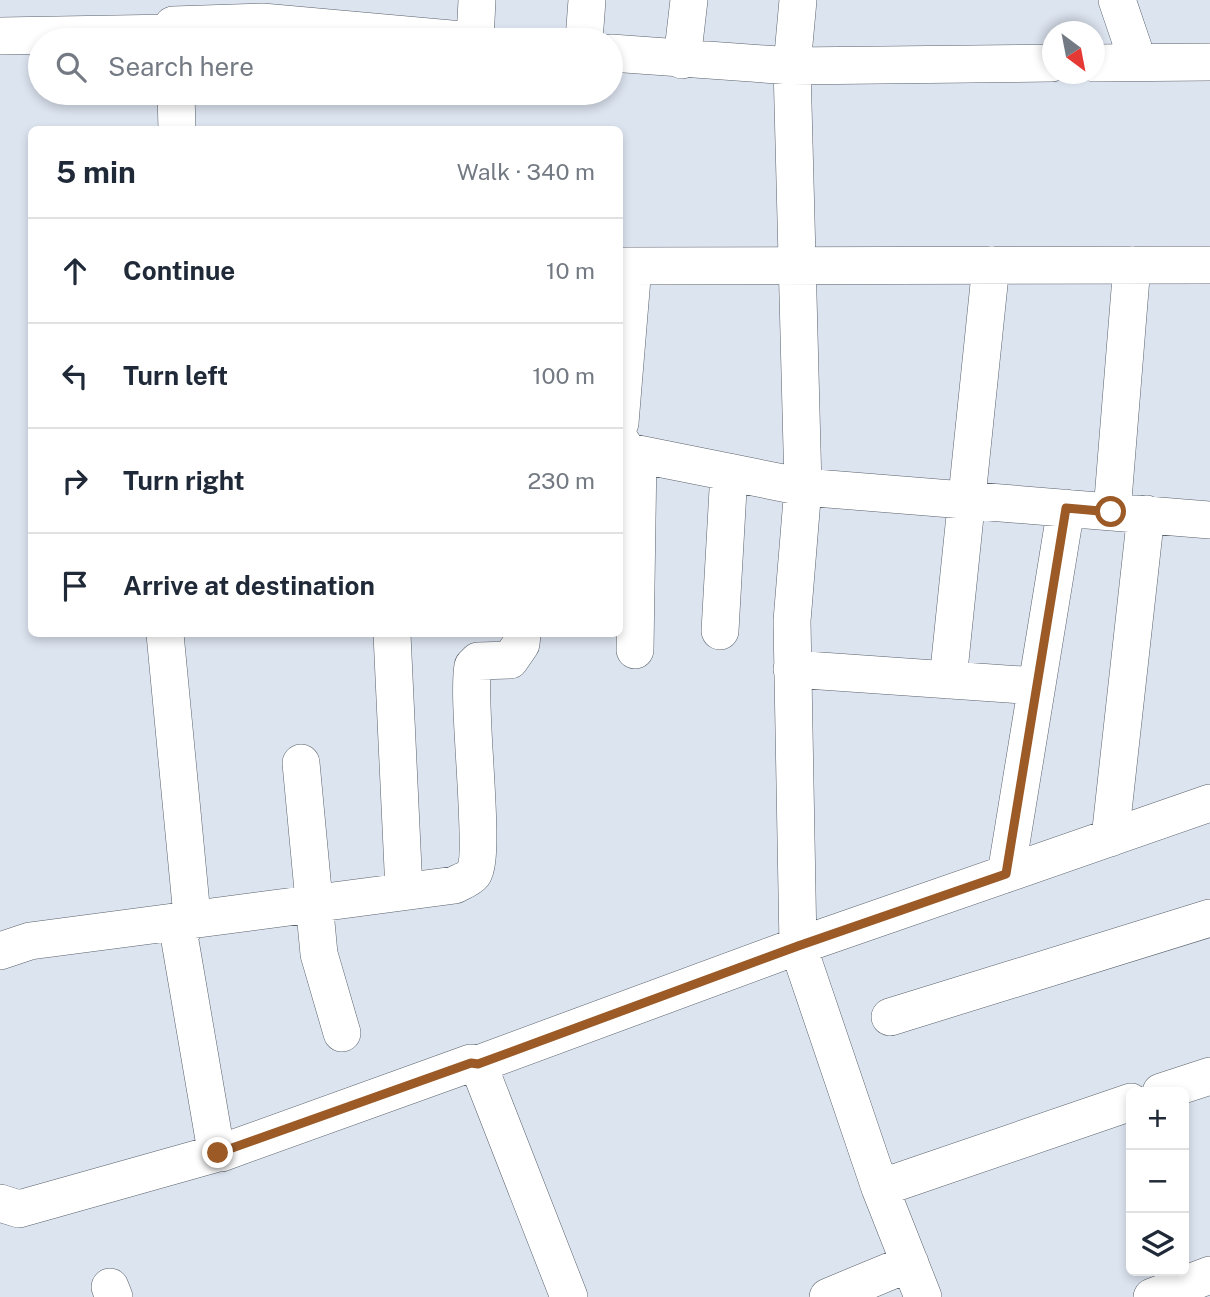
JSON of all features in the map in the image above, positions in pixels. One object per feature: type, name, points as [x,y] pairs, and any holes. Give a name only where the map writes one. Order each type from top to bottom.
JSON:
[{"type":"street","points":[[476,28],[477,0]]},
{"type":"street","points":[[585,28],[587,0]]},
{"type":"street","points":[[682,60],[689,0]]},
{"type":"street","points":[[798,0],[792,66],[795,266],[803,487],[792,621],[798,946],[880,1188],[923,1297]]},
{"type":"street","points":[[1117,0],[1138,62]]},
{"type":"street","points":[[126,28],[173,25],[263,11],[342,15],[404,28]]},
{"type":"street","points":[[0,36],[28,34]]},
{"type":"street","points":[[623,55],[792,66],[1042,63]]},
{"type":"street","points":[[1105,63],[1210,62]]},
{"type":"street","points":[[176,105],[177,126]]},
{"type":"street","points":[[948,680],[991,265]]},
{"type":"street","points":[[1110,838],[1129,513],[1132,265]]},
{"type":"street","points":[[623,344],[626,266],[1210,265]]},
{"type":"street","points":[[635,650],[629,447],[803,487],[1210,520]]},
{"type":"street","points":[[720,631],[729,472]]},
{"type":"street","points":[[1006,874],[1066,508]]},
{"type":"street","points":[[165,637],[191,920],[178,935],[213,1142],[218,1153]]},
{"type":"street","points":[[392,637],[404,891]]},
{"type":"street","points":[[0,951],[30,941],[455,885],[472,876],[476,869],[472,666],[478,661],[510,660],[521,644],[522,637]]},
{"type":"street","points":[[792,669],[1037,686]]},
{"type":"street","points":[[302,763],[319,954],[342,1033]]},
{"type":"street","points":[[0,1203],[19,1209],[218,1153],[471,1063],[478,1064],[798,946],[1210,803]]},
{"type":"street","points":[[890,1017],[1210,918]]},
{"type":"street","points":[[478,1064],[569,1297]]},
{"type":"street","points":[[1176,1087],[1210,1076]]},
{"type":"street","points":[[880,1188],[1126,1104]]},
{"type":"street","points":[[828,1297],[910,1263]]},
{"type":"route","points":[[218,1153],[471,1063],[478,1064],[798,946],[1006,874],[1066,508],[1111,512]]}]
